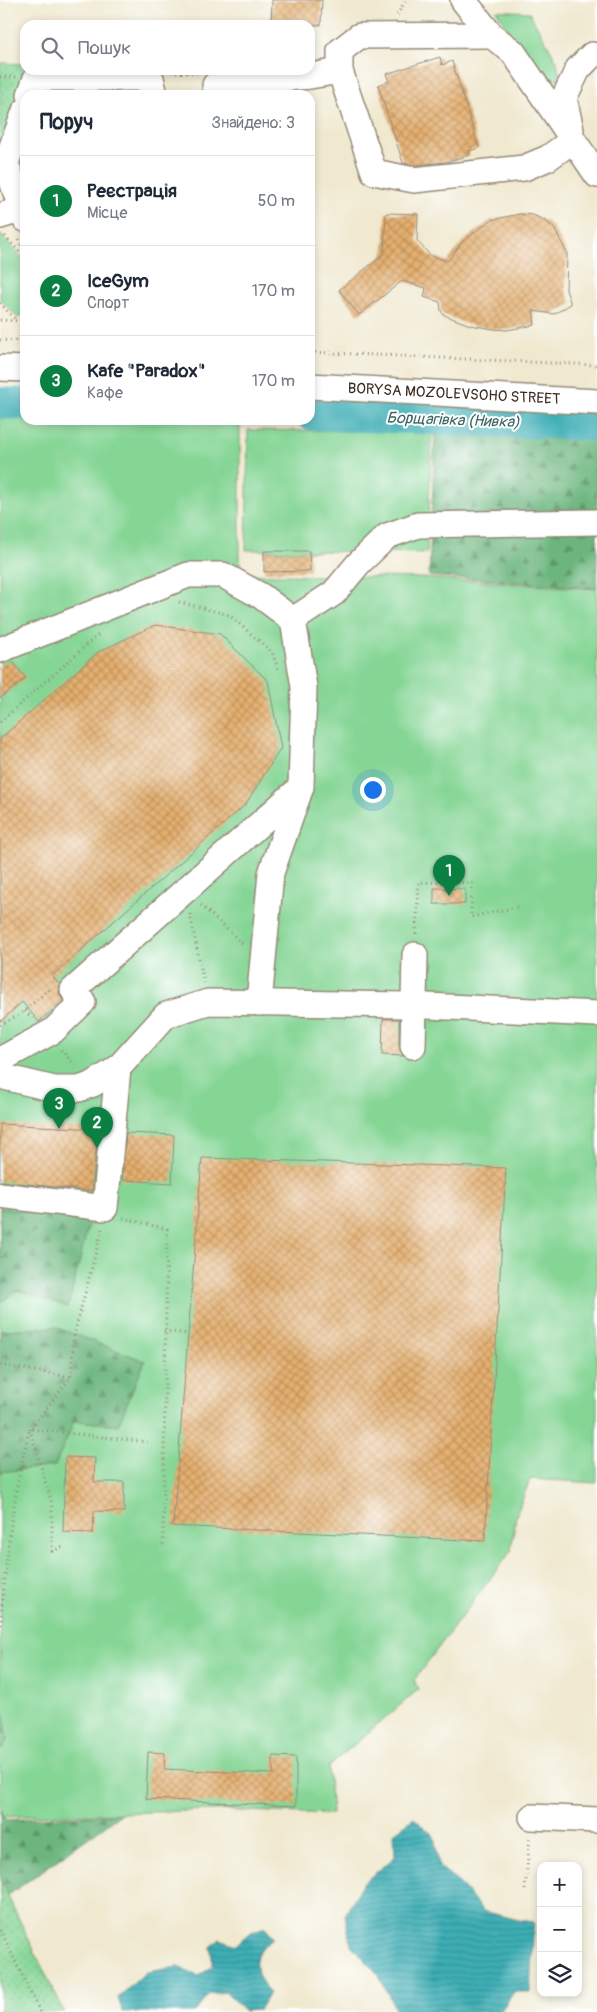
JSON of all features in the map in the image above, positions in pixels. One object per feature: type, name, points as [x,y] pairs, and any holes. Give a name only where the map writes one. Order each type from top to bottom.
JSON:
[{"type":"street","points":[[464,0],[491,35],[513,52],[597,175]]},
{"type":"street","points":[[491,35],[359,36],[340,51],[340,70],[374,172],[414,180],[524,168],[548,158],[573,140]]},
{"type":"street","points":[[573,140],[564,98],[578,69],[592,55]]},
{"type":"street","points":[[215,85],[310,76],[340,70]]},
{"type":"street","points":[[32,90],[36,78],[81,87],[151,78],[155,90]]},
{"type":"street","points":[[15,215],[6,163],[20,130]]},
{"type":"street","points":[[0,368],[20,369]]},
{"type":"street","name":"BORYSA MOZOLEVSOHO STREET","points":[[315,386],[597,402]]},
{"type":"street","points":[[292,620],[334,593],[358,564],[387,536],[418,525],[597,522]]},
{"type":"street","points":[[0,650],[188,575],[223,575],[261,596],[292,620],[304,687],[301,787],[271,873],[259,1003]]},
{"type":"street","points":[[0,1060],[53,1031],[83,1002],[73,990],[301,787]]},
{"type":"street","points":[[413,1046],[415,955]]},
{"type":"street","points":[[0,1076],[54,1089],[79,1089],[99,1081],[118,1068],[166,1015],[208,1002],[414,1006],[597,1014]]},
{"type":"street","points":[[0,1195],[115,1214],[118,1068]]},
{"type":"street","points":[[531,1825],[597,1820]]},
{"type":"path","points":[[211,75],[215,85]]},
{"type":"path","points":[[0,231],[20,253]]},
{"type":"path","points":[[0,303],[18,320]]},
{"type":"path","points":[[0,320],[18,320]]},
{"type":"path","points":[[0,340],[20,341]]},
{"type":"path","points":[[315,352],[597,365]]},
{"type":"path","points":[[177,601],[229,615],[272,652],[278,670]]},
{"type":"path","points":[[0,722],[100,633]]},
{"type":"path","points":[[415,955],[419,882],[472,883],[471,916],[517,907]]},
{"type":"path","points":[[185,891],[263,962]]},
{"type":"path","points":[[185,891],[208,1002]]},
{"type":"path","points":[[0,1025],[19,1015],[58,982]]},
{"type":"path","points":[[0,1630],[9,1542],[21,1461],[30,1429],[71,1377],[74,1335],[101,1238],[115,1214],[167,1229],[164,1331],[163,1546]]},
{"type":"path","points":[[164,1331],[190,1334]]},
{"type":"path","points":[[0,1364],[71,1377]]},
{"type":"path","points":[[30,1429],[148,1442]]},
{"type":"path","points":[[30,1429],[52,1504],[52,1551],[66,1546]]},
{"type":"path","points":[[525,1890],[531,1825]]},
{"type":"path","points":[[0,1930],[40,2012]]},
{"type":"green space","points":[[496,10],[529,12],[557,61],[560,78],[549,83],[538,78]]},
{"type":"green space","points":[[0,63],[20,64],[20,75],[31,75],[25,90],[20,90],[20,103],[0,154]]},
{"type":"green space","points":[[0,234],[20,256],[20,317],[18,318],[0,299]]},
{"type":"green space","points":[[0,408],[20,409],[20,425],[240,425],[240,574],[423,578],[597,589],[597,1483],[530,1479],[516,1516],[511,1551],[414,1680],[419,1689],[328,1767],[332,1814],[215,1810],[0,1817]]},
{"type":"green space","points":[[248,430],[432,432],[427,553],[246,550]]},
{"type":"green space","points":[[435,431],[597,431],[597,588],[429,576]]},
{"type":"green space","points":[[0,1208],[90,1219],[68,1307],[17,1290],[0,1303]]},
{"type":"green space","points":[[55,1327],[145,1361],[118,1425],[74,1421],[55,1466],[0,1472],[0,1330]]},
{"type":"green space","points":[[0,1690],[8,1740],[0,1751]]},
{"type":"green space","points":[[0,1810],[5,1820],[121,1814],[3,1899],[0,1894]]},
{"type":"green space","points":[[0,1880],[64,2012],[0,2012]]},
{"type":"water","points":[[414,1818],[434,1836],[439,1866],[459,1883],[483,1911],[534,1922],[530,1992],[514,1992],[500,2012],[397,2012],[378,1974],[351,1945],[345,1915],[363,1883],[395,1857],[394,1833]]},
{"type":"water","points":[[265,1927],[273,1938],[259,1952],[256,1958],[257,1971],[269,1993],[259,2010],[245,2011],[225,1992],[209,1994],[195,2012],[123,2012],[118,1998],[146,1972],[178,1967],[199,1976],[213,1966],[211,1947],[220,1939],[236,1945],[249,1933]]},
{"type":"building","points":[[272,0],[322,0],[321,25],[315,25],[315,20],[271,20]]},
{"type":"building","points":[[440,57],[442,65],[452,61],[479,148],[469,151],[470,155],[446,162],[415,165],[403,163],[378,85],[389,81],[386,74]]},
{"type":"building","points":[[386,213],[418,214],[417,241],[431,256],[448,261],[462,242],[491,220],[520,214],[533,215],[546,221],[554,228],[567,253],[566,290],[571,304],[554,314],[533,311],[535,325],[507,330],[494,329],[470,325],[444,315],[441,311],[440,302],[424,297],[426,288],[402,281],[359,315],[339,290],[384,254]]},
{"type":"building","points":[[264,551],[309,551],[310,571],[264,572]]},
{"type":"building","points":[[155,625],[220,634],[268,681],[281,748],[245,805],[52,976],[60,985],[59,993],[63,1001],[39,1022],[22,1002],[0,1022],[0,739],[98,652]]},
{"type":"building","points":[[12,661],[26,678],[0,698],[0,664]]},
{"type":"building","points":[[434,888],[465,889],[465,904],[434,904]]},
{"type":"building","points":[[383,1019],[399,1019],[399,1046],[403,1056],[382,1055]]},
{"type":"building","points":[[0,1124],[98,1129],[92,1191],[0,1181]]},
{"type":"building","points":[[126,1133],[174,1135],[172,1183],[122,1180]]},
{"type":"building","points":[[202,1158],[506,1168],[485,1541],[173,1526]]},
{"type":"building","points":[[65,1457],[95,1458],[94,1482],[124,1482],[124,1512],[94,1511],[93,1533],[63,1532]]},
{"type":"building","points":[[148,1752],[165,1753],[164,1769],[273,1774],[273,1756],[296,1757],[296,1806],[146,1799]]},
{"type":"waterway","name":"Борщагівка (Нивка)","points":[[0,403],[20,404]]},
{"type":"waterway","name":"Борщагівка (Нивка)","points":[[315,414],[597,425]]},
{"type":"place","name":"Реєстрація","points":[[449,896]]},
{"type":"place","name":"Kafe \"Paradox\"","points":[[59,1129]]},
{"type":"place","name":"IceGym","points":[[97,1148]]}]
